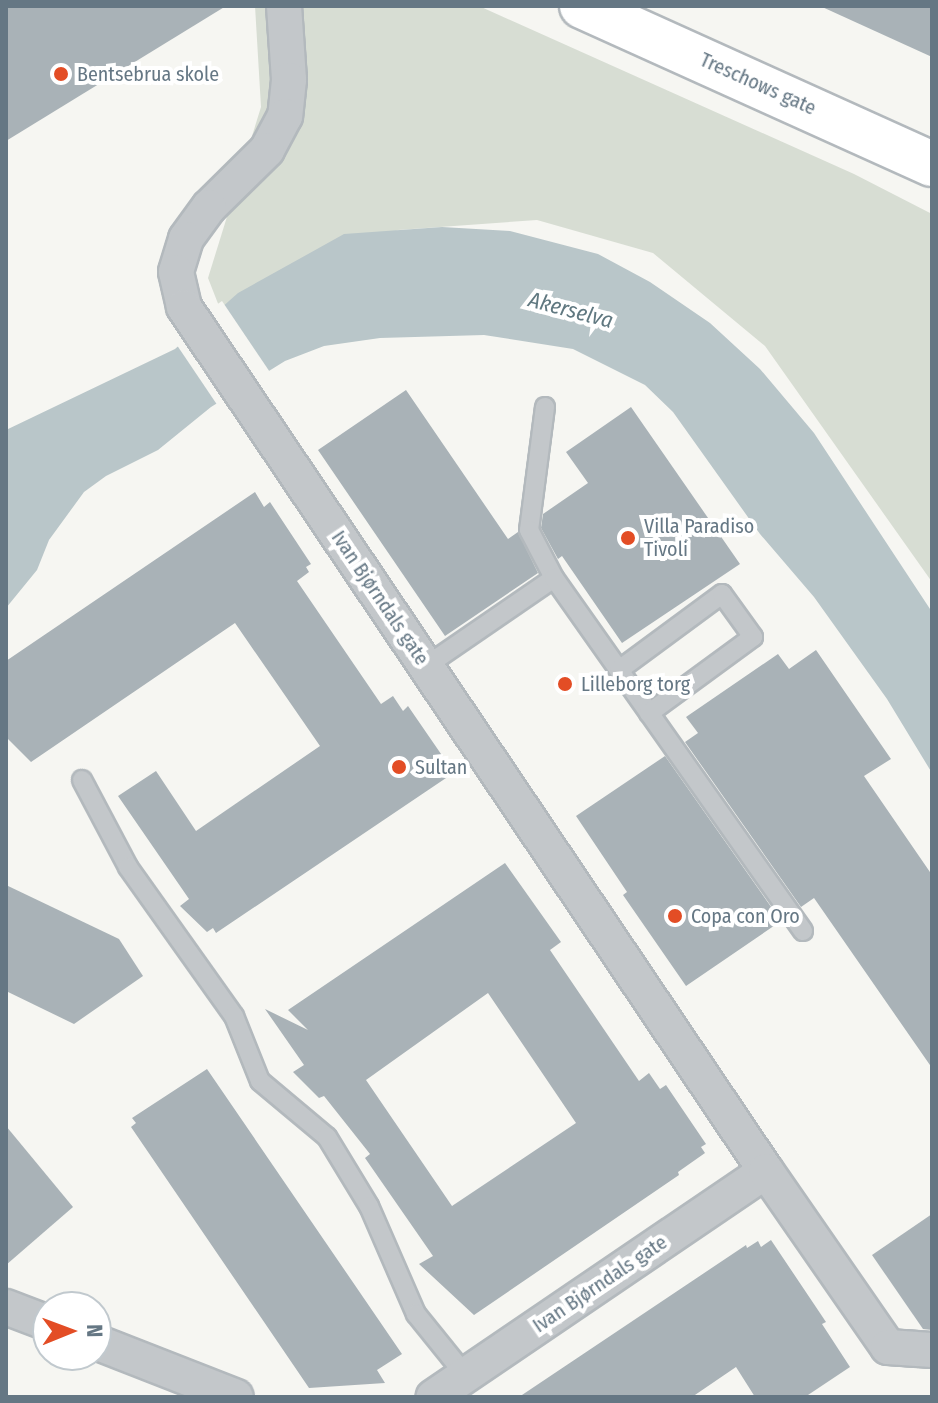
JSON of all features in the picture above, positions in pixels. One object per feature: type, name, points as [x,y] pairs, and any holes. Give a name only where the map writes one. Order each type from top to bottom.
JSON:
[{"type":"street","name":"Ivan Bjørndals gate","points":[[284,6],[289,80],[285,116],[267,150],[209,207],[186,239],[176,272],[178,290],[191,317],[766,1171],[888,1347],[932,1350]]},
{"type":"street","name":"Treschows gate","points":[[586,7],[932,164]]},
{"type":"street","name":"Ivan Bjørndals gate","points":[[434,1397],[766,1171]]},
{"type":"street","points":[[6,1307],[32,1317]]},
{"type":"street","points":[[112,1348],[236,1397]]},
{"type":"lane","points":[[545,407],[529,530],[554,578],[803,931]]},
{"type":"lane","points":[[426,666],[554,578]]},
{"type":"lane","points":[[619,670],[722,594],[753,637],[649,713]]},
{"type":"lane","points":[[82,780],[128,867],[234,1016],[260,1081],[327,1137],[369,1206],[416,1314],[466,1376]]},
{"type":"shaded area","points":[[255,6],[479,6],[854,174],[932,214],[932,582],[765,346],[653,253],[537,220],[398,230],[226,324],[208,278],[261,107]]},
{"type":"water","name":"Akerselva","points":[[442,227],[510,231],[598,254],[650,282],[710,323],[760,369],[814,433],[932,612],[932,773],[887,699],[814,597],[760,534],[673,412],[645,385],[573,349],[484,335],[380,338],[324,346],[285,361],[211,407],[158,450],[106,476],[84,492],[49,540],[37,570],[6,608],[6,430],[175,349],[238,293],[344,234]]},
{"type":"pier","points":[[222,301],[271,374],[220,409],[171,336]]},
{"type":"building","name":"Bentsebrua skole","points":[[6,6],[226,6],[6,141]]},
{"type":"building","points":[[820,6],[932,6],[932,57]]},
{"type":"building","points":[[406,390],[508,539],[518,532],[538,573],[445,636],[318,450]]},
{"type":"building","points":[[631,407],[740,564],[622,643],[562,556],[558,559],[541,528],[543,514],[588,483],[566,452]]},
{"type":"building","points":[[255,492],[264,507],[270,502],[311,564],[306,567],[309,572],[297,581],[381,704],[393,696],[403,711],[408,706],[450,767],[445,770],[449,776],[216,933],[213,928],[207,932],[180,906],[189,899],[118,796],[156,771],[196,831],[320,746],[235,623],[31,762],[6,737],[6,661]]},
{"type":"building","points":[[816,650],[891,759],[864,776],[932,875],[932,1068],[814,898],[801,907],[685,742],[698,733],[686,717],[778,654],[789,669]]},
{"type":"building","points":[[665,756],[781,921],[686,986],[623,895],[627,892],[576,816]]},
{"type":"building","points":[[505,863],[561,942],[550,950],[639,1081],[649,1073],[660,1089],[666,1085],[706,1144],[701,1147],[705,1153],[678,1172],[679,1175],[474,1315],[419,1264],[433,1256],[365,1158],[370,1154],[324,1096],[319,1098],[293,1072],[304,1065],[265,1009],[308,1030],[288,1010]],"holes":[[[488,993],[576,1123],[452,1206],[366,1080]]]},
{"type":"building","points":[[6,885],[119,939],[143,976],[74,1024],[6,991]]},
{"type":"building","points":[[207,1069],[402,1354],[377,1370],[385,1383],[309,1388],[131,1127],[136,1123],[132,1118]]},
{"type":"building","points":[[6,1126],[73,1207],[6,1265]]},
{"type":"building","points":[[932,1214],[932,1330],[923,1329],[872,1255]]},
{"type":"building","points":[[771,1240],[826,1322],[822,1324],[850,1367],[805,1397],[755,1397],[736,1367],[692,1397],[519,1397],[746,1245],[747,1248],[758,1241],[761,1247]]},
{"type":"place","name":"Bentsebrua skole","points":[[61,74]]},
{"type":"place","name":"Villa Paradiso Tivoli","points":[[628,538]]},
{"type":"place","name":"Lilleborg torg","points":[[565,684]]},
{"type":"place","name":"Sultan","points":[[399,767]]},
{"type":"place","name":"Copa con Oro","points":[[675,916]]}]
